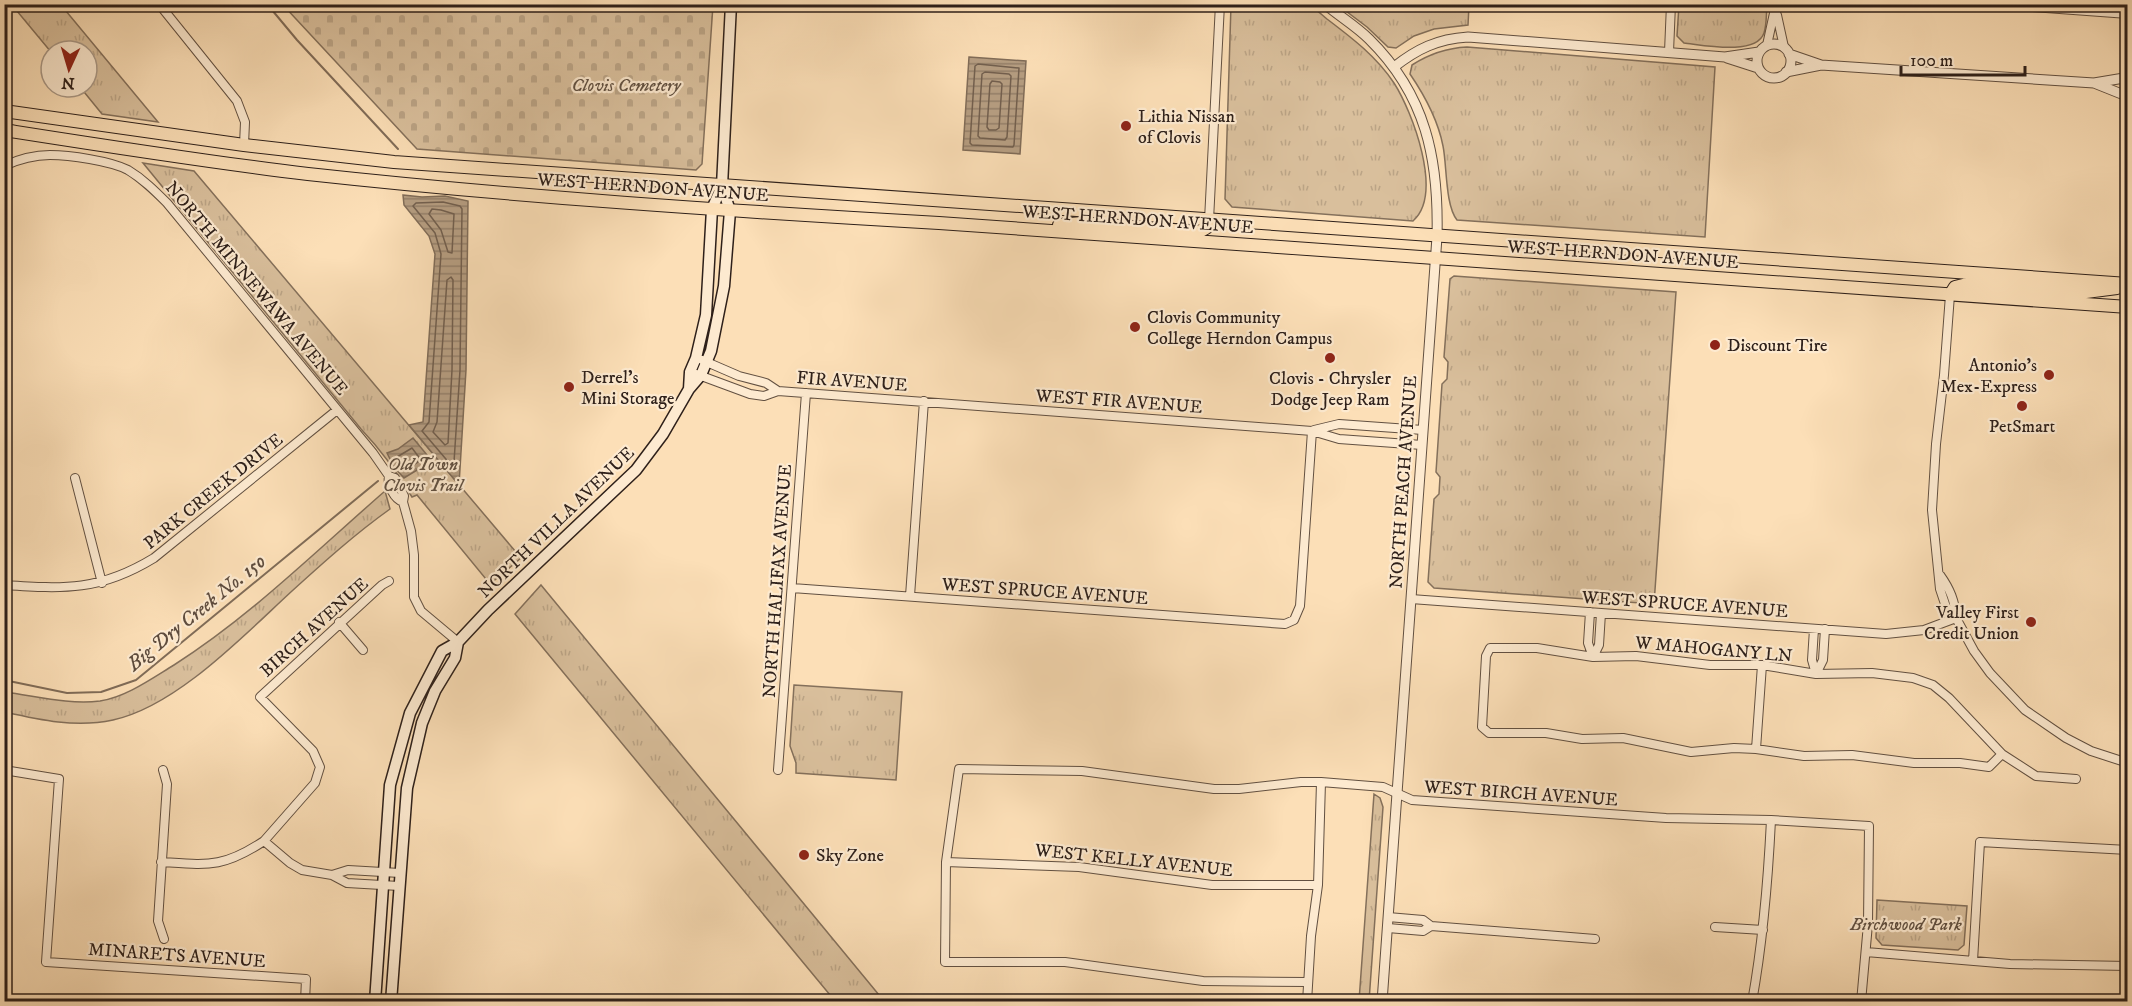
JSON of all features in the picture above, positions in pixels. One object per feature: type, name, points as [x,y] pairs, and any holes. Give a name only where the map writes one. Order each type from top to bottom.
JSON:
[{"type":"main road","name":"NORTH VILLA AVENUE","points":[[458,642],[488,610],[636,470],[663,434],[696,374],[707,363],[720,316],[730,211],[722,186],[731,4]]},
{"type":"main road","name":"WEST HERNDON AVENUE","points":[[4,111],[244,145],[394,162],[2127,285]]},
{"type":"main road","name":"WEST HERNDON AVENUE","points":[[4,130],[320,175],[548,198],[1019,228],[2127,307]]},
{"type":"main road","name":"NORTH VILLA AVENUE","points":[[696,374],[696,358],[706,315],[712,209],[722,186]]},
{"type":"main road","points":[[1019,228],[1082,224],[1199,232],[1206,228],[1209,220]]},
{"type":"main road","points":[[1950,295],[1955,287],[1967,284],[2086,292],[2127,285]]},
{"type":"main road","points":[[375,1002],[390,785],[410,713],[442,651],[458,642]]},
{"type":"main road","points":[[391,1002],[406,791],[422,723],[435,691],[455,658],[458,642]]},
{"type":"street","points":[[159,4],[237,101],[245,122],[244,145]]},
{"type":"street","points":[[1209,220],[1220,4]]},
{"type":"street","name":"NORTH PEACH AVENUE","points":[[1325,4],[1368,38],[1394,68],[1414,99],[1428,136],[1437,186],[1436,259],[1382,1002]]},
{"type":"street","points":[[1669,52],[1671,4]]},
{"type":"street","points":[[1992,4],[2090,8],[2127,14]]},
{"type":"street","points":[[1394,68],[1415,51],[1428,45],[1468,37],[1725,57],[1758,68],[1771,78],[1782,76],[1791,60],[1786,51],[1776,8]]},
{"type":"street","points":[[1758,68],[1757,60],[1763,49],[1776,8]]},
{"type":"street","points":[[1725,57],[1779,45],[1786,51],[1821,65]]},
{"type":"street","points":[[1786,72],[1821,65],[2094,83],[2126,76],[2122,89],[2126,97]]},
{"type":"street","points":[[2094,83],[2126,97]]},
{"type":"street","name":"NORTH MINNEWAWA AVENUE","points":[[4,166],[19,159],[50,155],[114,165],[148,183],[374,453],[389,476],[395,478],[404,496],[403,502],[413,544],[414,597],[421,611],[458,642]]},
{"type":"street","points":[[1950,295],[1936,444],[1932,529],[1940,574],[1949,586],[1955,604],[1956,618],[1974,651],[1990,673],[2025,710],[2066,738],[2091,751],[2127,763]]},
{"type":"street","name":"FIR AVENUE","points":[[696,358],[739,376],[766,383],[778,391]]},
{"type":"street","name":"FIR AVENUE","points":[[696,374],[750,394],[764,396],[778,391],[924,401]]},
{"type":"street","name":"NORTH HALIFAX AVENUE","points":[[778,770],[806,393]]},
{"type":"street","points":[[910,596],[924,401]]},
{"type":"street","name":"WEST FIR AVENUE","points":[[924,401],[1312,431],[1339,439],[1422,445]]},
{"type":"street","name":"PARK CREEK DRIVE","points":[[4,585],[63,589],[102,583],[134,570],[154,558],[337,410]]},
{"type":"street","name":"WEST FIR AVENUE","points":[[1312,431],[1339,424],[1423,430]]},
{"type":"street","name":"WEST SPRUCE AVENUE","points":[[792,588],[1282,625],[1294,620],[1300,606],[1312,431]]},
{"type":"street","points":[[75,478],[102,583]]},
{"type":"street","name":"BIRCH AVENUE","points":[[264,841],[315,783],[320,767],[313,751],[260,697],[339,622],[382,585],[390,581]]},
{"type":"street","name":"WEST SPRUCE AVENUE","points":[[1411,598],[1886,634],[1924,630],[1956,618]]},
{"type":"street","points":[[1590,612],[1588,644],[1593,657]]},
{"type":"street","points":[[1593,657],[1599,645],[1601,613]]},
{"type":"street","points":[[339,622],[363,650]]},
{"type":"street","points":[[1814,628],[1812,660],[1816,674]]},
{"type":"street","points":[[1816,674],[1823,660],[1825,629]]},
{"type":"street","name":"W MAHOGANY LN","points":[[1756,749],[1734,748],[1691,752],[1623,738],[1582,739],[1546,734],[1489,733],[1482,727],[1486,656],[1490,648],[1537,648],[1593,657],[1636,656],[1710,665],[1762,665],[1816,674],[1872,673],[1913,678],[1933,685],[1949,698],[2002,754],[2036,776],[2076,778]]},
{"type":"street","points":[[1762,665],[1756,749],[1804,756],[1852,755],[1914,763],[1960,763],[1989,767],[2002,754]]},
{"type":"street","name":"WEST BIRCH AVENUE","points":[[946,862],[959,768],[1082,771],[1214,789],[1321,782],[1383,787],[1412,800],[1666,819],[1771,820],[1869,826],[1866,952]]},
{"type":"street","name":"MINARETS AVENUE","points":[[4,770],[59,779],[46,962],[306,979],[305,1002]]},
{"type":"street","points":[[163,770],[167,784],[158,921],[164,939]]},
{"type":"street","points":[[1307,1002],[1318,885],[1321,782]]},
{"type":"street","points":[[1752,1002],[1769,875],[1771,820]]},
{"type":"street","points":[[161,862],[216,864],[242,856],[264,841],[296,867],[309,872],[332,875],[347,883],[399,886]]},
{"type":"street","points":[[1973,961],[1980,842],[2127,850]]},
{"type":"street","points":[[946,862],[945,962],[1065,962],[1203,981],[1308,982]]},
{"type":"street","name":"WEST KELLY AVENUE","points":[[946,862],[1079,867],[1212,885],[1318,885]]},
{"type":"street","points":[[332,875],[348,870],[400,873]]},
{"type":"street","points":[[1388,917],[1424,920],[1431,926],[1595,939]]},
{"type":"street","points":[[1388,928],[1423,931],[1431,926]]},
{"type":"street","points":[[1716,927],[1763,930]]},
{"type":"street","points":[[1861,1002],[1866,952],[2010,964],[2127,966]]},
{"type":"green space","points":[[1284,3],[1309,5],[1354,40],[1379,64],[1401,96],[1422,152],[1426,192],[1422,208],[1413,221],[1232,207],[1225,199],[1231,5]]},
{"type":"green space","points":[[12,5],[61,5],[89,39],[40,39]]},
{"type":"green space","name":"Clovis Cemetery","points":[[283,5],[713,5],[702,164],[696,170],[417,149]]},
{"type":"green space","points":[[1338,5],[1469,5],[1468,25],[1434,29],[1414,36],[1396,48],[1388,47],[1367,27]]},
{"type":"green space","points":[[1679,5],[1767,5],[1764,33],[1751,45],[1740,47],[1684,43],[1677,36]]},
{"type":"green space","points":[[1467,47],[1715,67],[1705,237],[1457,220],[1450,205],[1443,146],[1438,127],[1426,100],[1410,74],[1412,65],[1425,58],[1445,50]]},
{"type":"green space","points":[[99,51],[158,122],[102,114],[90,99],[99,99]]},
{"type":"green space","name":"Old Town Clovis Trail","points":[[143,163],[194,171],[521,558],[490,584],[417,495],[412,497],[382,453]]},
{"type":"green space","points":[[1454,276],[1676,292],[1654,604],[1434,588],[1428,582],[1434,499],[1439,494],[1440,477],[1436,472],[1442,384],[1447,379],[1448,362],[1444,357],[1450,279]]},
{"type":"green space","points":[[385,491],[390,509],[328,559],[208,667],[161,700],[137,712],[99,722],[58,722],[5,712],[5,692],[64,701],[88,702],[110,699],[129,692],[174,665],[230,626]]},
{"type":"green space","points":[[541,585],[884,1001],[835,1001],[515,614]]},
{"type":"green space","points":[[794,685],[902,692],[896,780],[796,773],[796,763],[790,746]]},
{"type":"green space","points":[[1374,794],[1380,798],[1383,807],[1369,1001],[1359,1001]]},
{"type":"green space","name":"Birchwood Park","points":[[1877,900],[1967,906],[1964,945],[1958,950],[1882,945],[1876,938]]},
{"type":"water","points":[[969,57],[1026,61],[1020,154],[963,150]]},
{"type":"water","points":[[403,195],[445,196],[468,201],[466,370],[459,485],[409,425],[423,422],[435,254],[429,236],[404,205]]},
{"type":"water","points":[[413,438],[432,461],[404,478],[394,467],[387,453],[398,449]]},
{"type":"waterway","name":"Big Dry Creek No. 150","points":[[267,4],[297,40],[398,149]]},
{"type":"waterway","name":"Big Dry Creek No. 150","points":[[4,680],[67,693],[101,692],[136,680],[378,481]]},
{"type":"place","name":"Lithia Nissan of Clovis","points":[[1126,126]]},
{"type":"place","name":"Clovis Community College Herndon Campus","points":[[1135,327]]},
{"type":"place","name":"Discount Tire","points":[[1715,345]]},
{"type":"place","name":"Clovis - Chrysler Dodge Jeep Ram","points":[[1330,358]]},
{"type":"place","name":"Antonio's Mex-Express","points":[[2049,375]]},
{"type":"place","name":"Derrel's Mini Storage","points":[[569,387]]},
{"type":"place","name":"PetSmart","points":[[2022,406]]},
{"type":"place","name":"Valley First Credit Union","points":[[2031,622]]},
{"type":"place","name":"Sky Zone","points":[[804,855]]}]
